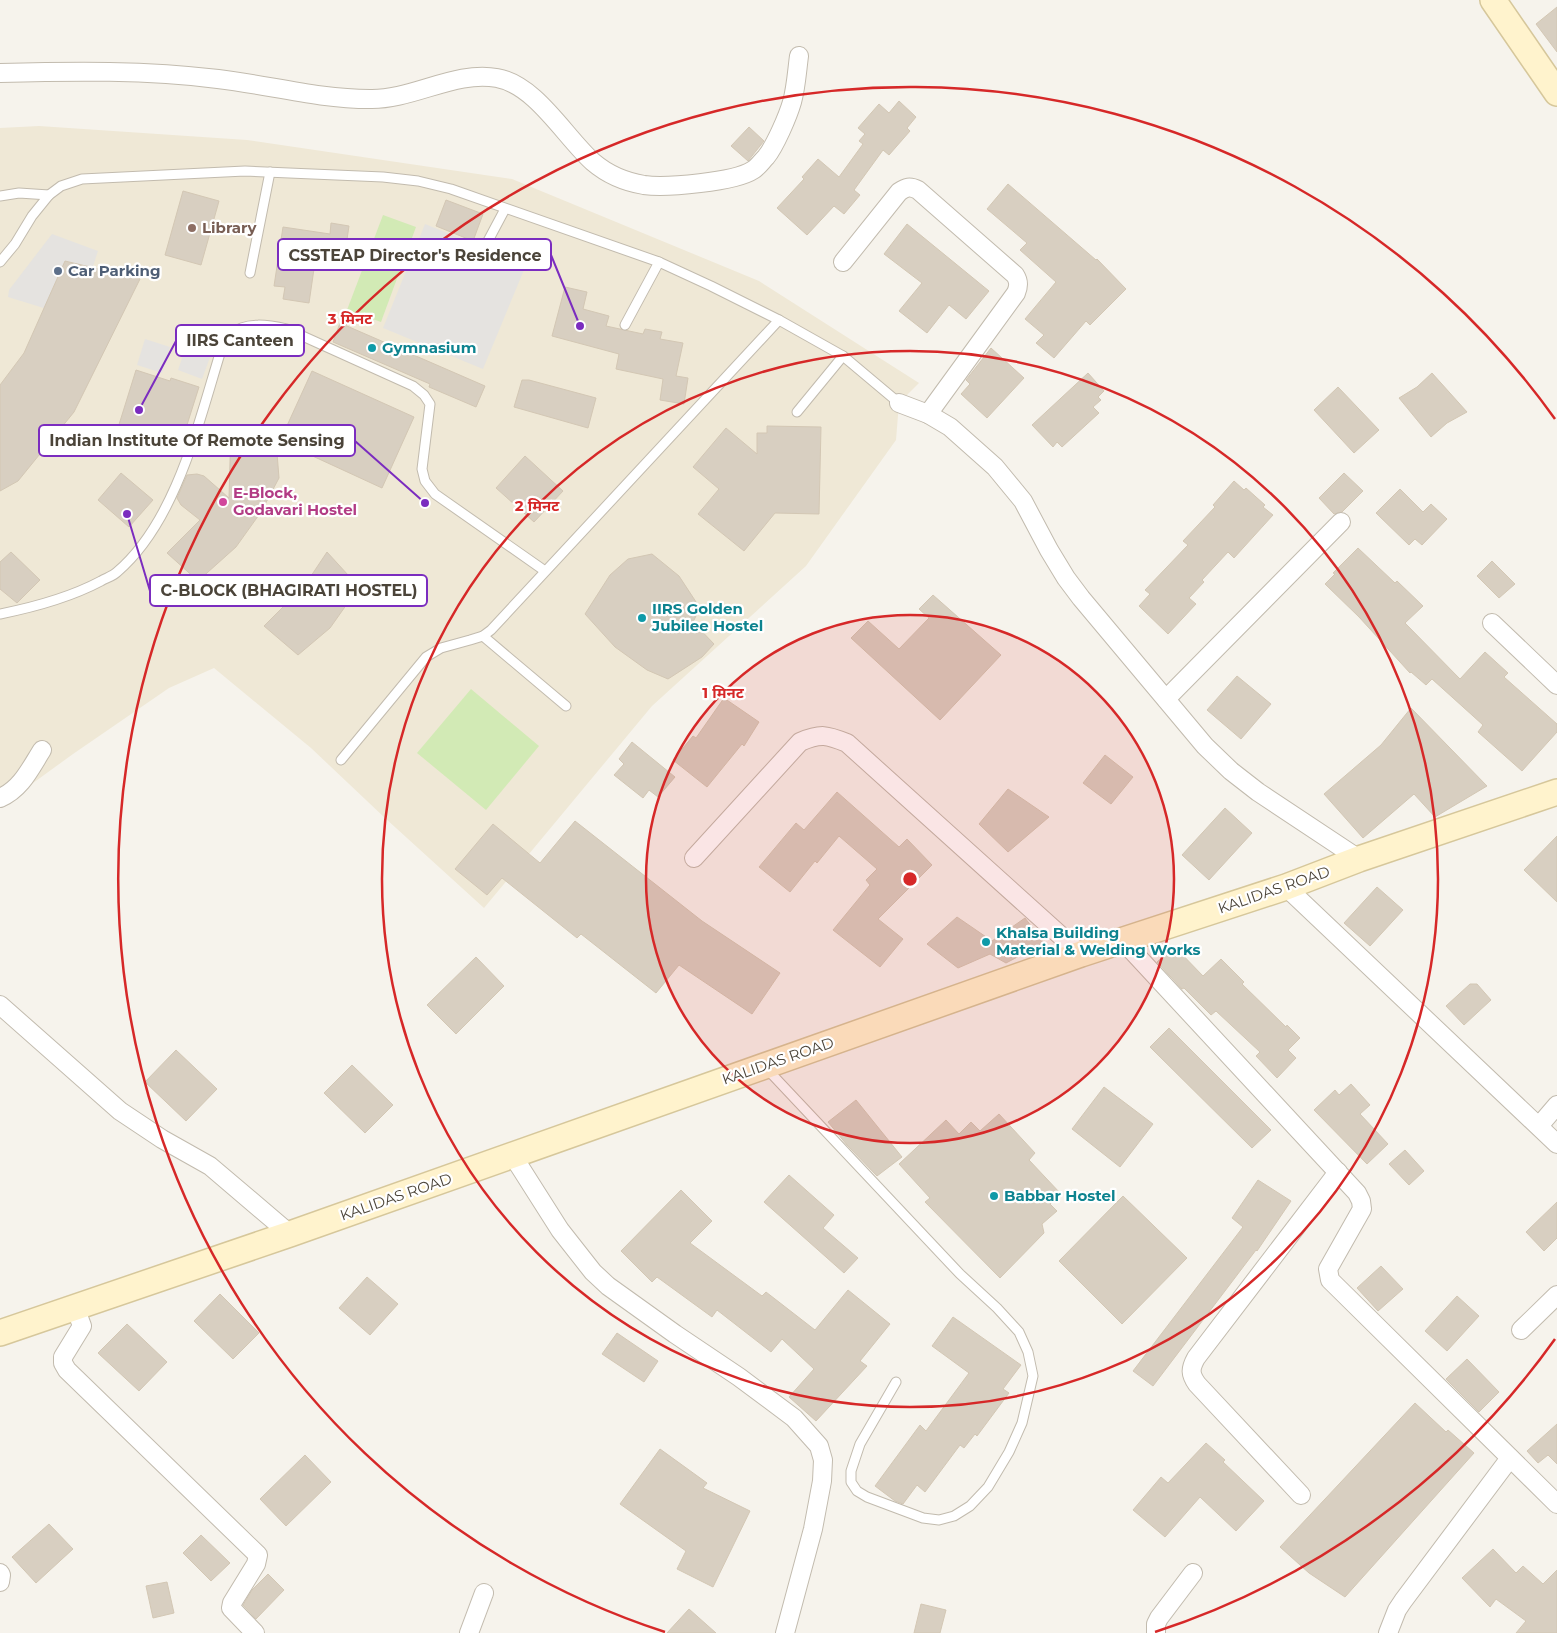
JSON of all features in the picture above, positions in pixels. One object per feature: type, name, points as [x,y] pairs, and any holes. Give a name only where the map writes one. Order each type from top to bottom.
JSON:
[{"type":"street","points":[[1493,0],[1557,93]]},
{"type":"street","points":[[0,73],[74,71],[149,73],[218,78],[341,98],[373,100],[482,76],[498,78],[514,83],[529,94],[594,163],[619,178],[645,185],[660,185],[718,181],[754,170],[768,154],[792,103],[799,56]]},
{"type":"street","points":[[843,262],[899,192],[905,188],[912,187],[918,190],[1015,275],[1018,280],[1016,293],[928,414]]},
{"type":"street","points":[[899,403],[928,414],[950,427],[995,467],[1023,501],[1066,578],[1099,622],[1205,746],[1230,771],[1258,792],[1359,859]]},
{"type":"street","points":[[1166,700],[1340,522]]},
{"type":"street","points":[[1492,623],[1557,685]]},
{"type":"street","points":[[694,858],[800,742],[815,735],[832,737],[847,743],[1081,954]]},
{"type":"street","points":[[0,798],[14,790],[24,779],[42,750]]},
{"type":"street","name":"KALIDAS ROAD","points":[[0,1334],[513,1156],[1081,954],[1286,887],[1359,859],[1557,792]]},
{"type":"street","points":[[1286,887],[1557,1144]]},
{"type":"street","points":[[1123,941],[1357,1193],[1362,1208],[1328,1269],[1330,1280],[1557,1504]]},
{"type":"street","points":[[0,1005],[120,1111],[162,1139],[210,1166],[290,1234]]},
{"type":"street","points":[[1539,1126],[1557,1105]]},
{"type":"street","points":[[513,1156],[560,1230],[593,1272],[675,1334],[739,1377],[794,1418],[819,1446],[823,1460],[822,1481],[813,1529],[785,1633]]},
{"type":"street","points":[[1301,1495],[1197,1384],[1191,1370],[1196,1358],[1338,1172]]},
{"type":"street","points":[[1521,1330],[1557,1295]]},
{"type":"street","points":[[75,1307],[82,1326],[63,1357],[63,1363],[67,1370],[258,1555],[256,1564],[232,1603],[231,1608],[255,1633]]},
{"type":"street","points":[[1388,1633],[1397,1610],[1403,1601],[1510,1458]]},
{"type":"street","points":[[0,1573],[0,1582]]},
{"type":"street","points":[[1156,1633],[1156,1624],[1159,1618],[1193,1573]]},
{"type":"street","points":[[469,1633],[484,1594]]},
{"type":"lane","points":[[0,262],[49,195],[61,186],[82,179],[245,171],[383,177],[418,181],[451,189],[659,262],[779,320],[843,356],[899,403]]},
{"type":"lane","points":[[250,273],[270,172]]},
{"type":"lane","points":[[0,196],[19,193],[49,195]]},
{"type":"lane","points":[[481,254],[505,209]]},
{"type":"lane","points":[[625,325],[659,262]]},
{"type":"lane","points":[[342,760],[426,657],[441,648],[483,636],[499,622],[779,320]]},
{"type":"lane","points":[[0,614],[56,600],[84,590],[116,573],[129,559],[150,535],[181,474],[222,348],[230,334],[244,327],[265,324],[287,329],[413,386],[424,395],[430,404],[422,462],[425,481],[435,494],[545,571]]},
{"type":"lane","points":[[797,412],[843,356]]},
{"type":"lane","points":[[483,636],[566,706]]},
{"type":"lane","points":[[764,1066],[960,1274],[997,1308],[1019,1332],[1028,1352],[1033,1376],[1022,1422],[1009,1452],[988,1487],[970,1506],[954,1516],[939,1520],[923,1518],[866,1497],[857,1491],[851,1482],[851,1471],[860,1444],[896,1382]]},
{"type":"shaded area","points":[[39,126],[247,140],[512,179],[759,281],[919,383],[899,403],[896,440],[806,566],[652,706],[484,908],[311,748],[214,668],[169,688],[0,807],[0,128]]},
{"type":"shaded area","points":[[425,224],[526,265],[483,369],[383,328]]},
{"type":"shaded area","name":"Car Parking","points":[[52,234],[98,251],[76,318],[8,297],[9,290]]},
{"type":"shaded area","points":[[191,332],[216,341],[202,379],[178,370]]},
{"type":"shaded area","points":[[145,339],[170,347],[162,373],[137,365]]},
{"type":"green space","points":[[383,215],[416,227],[381,322],[347,310]]},
{"type":"green space","points":[[471,689],[539,746],[486,810],[417,753]]},
{"type":"building","points":[[1557,7],[1557,52],[1536,24]]},
{"type":"building","points":[[899,101],[916,117],[907,128],[910,131],[889,155],[883,150],[854,190],[860,195],[844,214],[834,206],[807,235],[777,208],[804,179],[802,177],[818,159],[839,177],[863,144],[859,141],[865,134],[858,128],[879,104],[889,113]]},
{"type":"building","points":[[749,127],[764,141],[748,161],[731,146]]},
{"type":"building","points":[[1008,184],[1097,259],[1126,289],[1090,325],[1086,321],[1054,358],[1036,343],[1044,335],[1025,319],[1056,282],[1020,250],[1027,243],[987,209]]},
{"type":"building","name":"Library","points":[[183,191],[219,201],[201,265],[165,255]]},
{"type":"building","points":[[446,200],[483,214],[473,241],[436,226]]},
{"type":"building","points":[[331,223],[349,226],[343,266],[315,262],[309,303],[283,299],[285,287],[274,286],[283,227],[330,234]]},
{"type":"building","points":[[907,224],[989,291],[966,319],[949,305],[927,333],[899,311],[922,283],[884,254]]},
{"type":"building","points":[[65,261],[140,279],[74,412],[18,481],[0,491],[0,385],[24,353]]},
{"type":"building","points":[[565,287],[587,292],[583,309],[609,316],[606,326],[643,334],[645,329],[662,332],[660,339],[683,343],[676,376],[688,378],[684,404],[660,400],[663,379],[616,369],[619,354],[552,336]]},
{"type":"building","points":[[340,323],[485,386],[476,407],[429,387],[430,384],[333,342]]},
{"type":"building","points":[[991,348],[1024,378],[987,418],[961,394],[970,384],[966,380]]},
{"type":"building","points":[[136,370],[170,381],[171,378],[199,387],[179,450],[117,431]]},
{"type":"building","points":[[312,371],[414,417],[382,488],[280,441]]},
{"type":"building","points":[[1088,373],[1104,391],[1098,397],[1101,400],[1093,407],[1099,413],[1062,447],[1057,442],[1053,447],[1032,425]]},
{"type":"building","points":[[1432,373],[1467,412],[1447,423],[1431,437],[1399,398],[1417,387]]},
{"type":"building","points":[[522,380],[529,380],[596,398],[588,428],[514,407]]},
{"type":"building","points":[[1338,387],[1379,430],[1354,453],[1314,410]]},
{"type":"building","name":"E-Block, Godavari Hostel","points":[[231,426],[275,428],[279,478],[261,512],[236,547],[198,581],[167,553],[200,520],[181,505],[177,498],[187,475],[197,474],[204,476],[229,498]]},
{"type":"building","points":[[767,426],[821,427],[819,514],[775,513],[744,551],[698,514],[719,489],[693,467],[726,428],[757,454],[757,433],[767,433]]},
{"type":"building","points":[[525,456],[563,491],[534,522],[496,488]]},
{"type":"building","points":[[121,473],[153,500],[129,527],[98,500]]},
{"type":"building","points":[[1344,473],[1363,491],[1342,512],[1334,514],[1319,498]]},
{"type":"building","points":[[1234,481],[1244,490],[1246,488],[1273,515],[1234,558],[1228,552],[1202,580],[1204,582],[1189,598],[1196,604],[1168,634],[1139,606],[1150,594],[1145,590],[1188,545],[1183,541],[1215,507],[1213,505]]},
{"type":"building","points":[[1400,489],[1423,512],[1431,504],[1447,519],[1422,545],[1415,539],[1409,545],[1376,513]]},
{"type":"building","points":[[1358,548],[1423,606],[1405,623],[1460,679],[1485,652],[1508,673],[1504,677],[1557,724],[1557,732],[1522,771],[1478,732],[1483,725],[1432,679],[1426,685],[1410,673],[1359,617],[1325,584],[1335,574],[1333,573]]},
{"type":"building","points":[[11,552],[40,580],[17,603],[0,589],[0,562]]},
{"type":"building","points":[[327,552],[359,587],[330,628],[298,655],[264,626],[305,585]]},
{"type":"building","name":"IIRS Golden Jubilee Hostel","points":[[652,554],[679,576],[700,608],[693,622],[714,644],[702,657],[668,679],[647,670],[615,647],[585,614],[610,575],[628,559]]},
{"type":"building","points":[[1492,561],[1515,584],[1499,598],[1477,576]]},
{"type":"building","points":[[933,595],[1001,655],[940,720],[851,638],[868,621],[899,649],[929,618],[919,609]]},
{"type":"building","points":[[1237,676],[1271,704],[1241,739],[1207,710]]},
{"type":"building","points":[[724,698],[759,722],[744,746],[742,744],[707,787],[673,760],[693,736],[696,738]]},
{"type":"building","points":[[1411,708],[1487,786],[1435,817],[1414,794],[1363,838],[1324,794],[1381,745]]},
{"type":"building","points":[[632,742],[675,777],[658,797],[649,790],[643,798],[614,775],[624,764],[619,759]]},
{"type":"building","points":[[1105,755],[1133,777],[1111,804],[1083,783]]},
{"type":"building","points":[[1008,789],[1049,817],[1008,852],[979,824]]},
{"type":"building","points":[[837,792],[899,847],[907,839],[932,865],[878,919],[903,939],[880,967],[833,930],[870,885],[866,880],[877,869],[839,836],[817,863],[815,861],[790,892],[759,867],[796,823],[804,830]]},
{"type":"building","points":[[1225,808],[1252,833],[1209,880],[1182,855]]},
{"type":"building","points":[[575,821],[702,921],[780,973],[752,1014],[679,965],[656,993],[581,934],[577,938],[502,878],[487,895],[455,869],[493,824],[540,863]]},
{"type":"building","points":[[1557,836],[1557,902],[1524,870]]},
{"type":"building","points":[[1377,887],[1403,910],[1370,946],[1344,923]]},
{"type":"building","name":"Khalsa Building Material & Welding Works","points":[[957,917],[992,941],[1025,918],[1044,943],[1006,963],[990,954],[958,968],[927,944]]},
{"type":"building","points":[[1174,946],[1203,976],[1221,959],[1244,982],[1242,984],[1300,1038],[1288,1050],[1296,1058],[1277,1078],[1256,1056],[1260,1052],[1216,1011],[1211,1015],[1184,988],[1182,989],[1157,962]]},
{"type":"building","points":[[476,957],[504,986],[456,1034],[427,1005]]},
{"type":"building","points":[[1470,984],[1477,984],[1491,1000],[1464,1025],[1446,1006]]},
{"type":"building","points":[[1169,1028],[1271,1130],[1252,1148],[1150,1047]]},
{"type":"building","points":[[176,1050],[217,1089],[186,1121],[145,1082]]},
{"type":"building","points":[[352,1065],[393,1105],[365,1133],[324,1093]]},
{"type":"building","points":[[1351,1084],[1370,1105],[1360,1114],[1388,1144],[1367,1164],[1314,1110],[1335,1090],[1339,1095]]},
{"type":"building","points":[[1104,1087],[1153,1124],[1120,1167],[1072,1129]]},
{"type":"building","points":[[856,1100],[902,1157],[877,1176],[828,1122]]},
{"type":"building","name":"Babbar Hostel","points":[[999,1114],[1035,1153],[1029,1160],[1061,1194],[1050,1204],[1057,1211],[1042,1224],[1044,1233],[1000,1278],[925,1202],[930,1198],[899,1164],[946,1120],[959,1134],[971,1122],[980,1131]]},
{"type":"building","points":[[1405,1150],[1424,1171],[1409,1185],[1389,1164]]},
{"type":"building","points":[[789,1175],[834,1215],[823,1228],[858,1258],[844,1273],[764,1202]]},
{"type":"building","points":[[1258,1180],[1291,1201],[1257,1251],[1153,1386],[1133,1371],[1243,1227],[1232,1218]]},
{"type":"building","points":[[681,1190],[712,1221],[690,1243],[762,1296],[766,1292],[815,1330],[848,1290],[890,1324],[860,1361],[867,1366],[816,1421],[789,1397],[814,1369],[782,1339],[771,1352],[717,1310],[712,1317],[657,1277],[652,1282],[621,1251]]},
{"type":"building","points":[[1123,1196],[1187,1258],[1122,1324],[1059,1261]]},
{"type":"building","points":[[1557,1202],[1557,1238],[1544,1251],[1526,1232]]},
{"type":"building","points":[[1381,1266],[1403,1289],[1378,1311],[1357,1288]]},
{"type":"building","points":[[367,1277],[398,1304],[370,1335],[339,1308]]},
{"type":"building","points":[[220,1294],[259,1333],[233,1359],[194,1321]]},
{"type":"building","points":[[1457,1296],[1479,1316],[1447,1351],[1425,1331]]},
{"type":"building","points":[[953,1317],[1021,1365],[1003,1389],[1009,1393],[977,1436],[975,1434],[964,1448],[960,1445],[925,1492],[917,1485],[903,1504],[895,1501],[875,1486],[920,1425],[926,1431],[969,1373],[932,1346]]},
{"type":"building","points":[[127,1324],[167,1362],[139,1391],[98,1353]]},
{"type":"building","points":[[617,1333],[658,1361],[644,1382],[602,1354]]},
{"type":"building","points":[[1467,1359],[1499,1392],[1479,1412],[1446,1379]]},
{"type":"building","points":[[1415,1403],[1446,1432],[1448,1430],[1474,1453],[1345,1597],[1309,1573],[1280,1547]]},
{"type":"building","points":[[1557,1424],[1557,1464],[1548,1455],[1538,1463],[1527,1451]]},
{"type":"building","points":[[1206,1443],[1264,1501],[1236,1531],[1200,1497],[1165,1537],[1133,1510],[1161,1477],[1168,1483]]},
{"type":"building","points":[[660,1449],[707,1483],[703,1488],[750,1511],[713,1587],[677,1569],[686,1551],[620,1504]]},
{"type":"building","points":[[305,1455],[331,1482],[286,1526],[260,1499]]},
{"type":"building","points":[[49,1524],[73,1549],[36,1583],[12,1557]]},
{"type":"building","points":[[201,1535],[230,1563],[211,1581],[183,1553]]},
{"type":"building","points":[[1493,1549],[1516,1573],[1523,1566],[1543,1584],[1557,1570],[1557,1633],[1516,1633],[1526,1621],[1496,1599],[1490,1607],[1462,1578]]},
{"type":"building","points":[[268,1574],[284,1590],[256,1619],[243,1605],[252,1590]]},
{"type":"building","points":[[167,1582],[174,1613],[153,1618],[146,1586]]},
{"type":"building","points":[[921,1604],[946,1610],[940,1633],[914,1633]]},
{"type":"building","points":[[689,1609],[716,1633],[667,1633]]},
{"type":"place","name":"Library","points":[[192,228]]},
{"type":"place","name":"Car Parking","points":[[58,271]]},
{"type":"place","name":"CSSTEAP Director's Residence","points":[[580,326]]},
{"type":"place","name":"Gymnasium","points":[[372,348]]},
{"type":"place","name":"IIRS Canteen","points":[[139,410]]},
{"type":"place","name":"E-Block, Godavari Hostel","points":[[223,502]]},
{"type":"place","name":"Indian Institute Of Remote Sensing","points":[[425,503]]},
{"type":"place","name":"C-BLOCK (BHAGIRATI HOSTEL)","points":[[127,514]]},
{"type":"place","name":"IIRS Golden Jubilee Hostel","points":[[642,618]]},
{"type":"place","name":"Khalsa Building Material & Welding Works","points":[[986,942]]},
{"type":"place","name":"Babbar Hostel","points":[[994,1196]]}]
